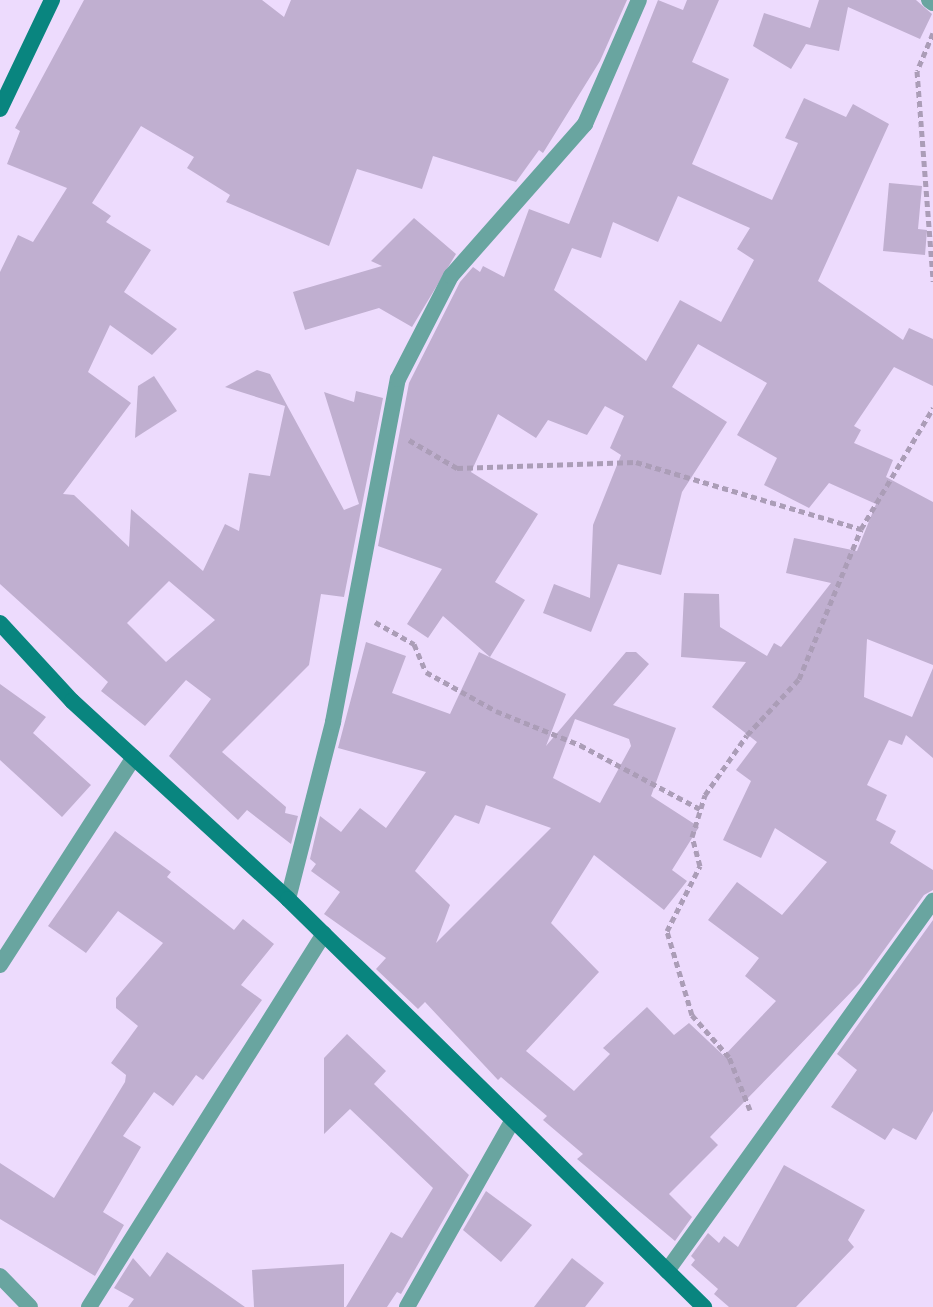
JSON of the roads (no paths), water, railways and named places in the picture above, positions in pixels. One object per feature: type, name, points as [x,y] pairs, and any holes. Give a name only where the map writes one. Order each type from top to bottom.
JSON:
[{"type":"main road","points":[[0,109],[52,0]]},
{"type":"main road","points":[[0,623],[134,757],[288,899],[704,1307]]},
{"type":"street","points":[[288,899],[333,722],[398,379],[451,276],[585,124],[639,0]]},
{"type":"street","points":[[0,965],[134,757]]},
{"type":"street","points":[[667,1271],[933,901]]},
{"type":"street","points":[[89,1307],[324,934]]},
{"type":"street","points":[[407,1307],[513,1120]]},
{"type":"street","points":[[0,1276],[30,1307]]}]
